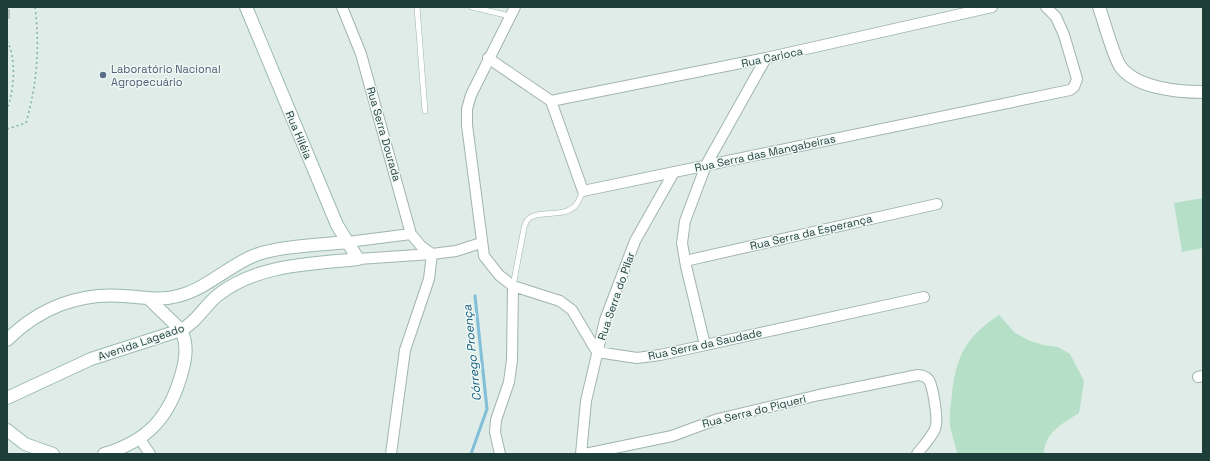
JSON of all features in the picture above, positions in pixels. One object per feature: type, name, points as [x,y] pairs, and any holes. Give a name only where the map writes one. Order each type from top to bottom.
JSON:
[{"type":"main road","name":"Rua Hiléia","points":[[246,7],[337,225],[358,260]]},
{"type":"main road","points":[[1099,7],[1120,65],[1130,76],[1139,82],[1154,87],[1203,92]]},
{"type":"main road","points":[[7,340],[16,330],[43,311],[69,301],[103,295],[160,299],[186,294],[233,266],[264,252],[348,242]]},
{"type":"main road","name":"Avenida Lageado","points":[[7,398],[91,359],[181,330],[192,324],[218,294],[262,273],[300,265],[358,260]]},
{"type":"main road","points":[[104,454],[121,449],[140,439],[156,425],[170,407],[177,389],[186,353],[186,345],[181,330],[149,299]]},
{"type":"main road","points":[[7,430],[25,444],[53,454]]},
{"type":"street","name":"Rua Serra Dourada","points":[[342,7],[361,54],[411,234],[421,246],[432,254]]},
{"type":"street","name":"Rua Carioca","points":[[551,101],[766,58],[992,7]]},
{"type":"street","name":"Rua Serra das Mangabeiras","points":[[583,190],[1070,90],[1076,84],[1077,79],[1064,36],[1056,17],[1046,7]]},
{"type":"street","points":[[512,12],[488,58],[471,95],[467,109],[467,125],[484,256],[499,275],[513,286],[560,301],[572,310],[597,352]]},
{"type":"street","points":[[488,58],[551,101],[583,190]]},
{"type":"street","points":[[705,345],[682,243],[685,221],[706,165],[766,58]]},
{"type":"street","name":"Rua Serra do Pilar","points":[[581,454],[586,401],[605,320],[635,241],[674,172]]},
{"type":"street","name":"Rua Serra da Esperança","points":[[685,261],[937,204]]},
{"type":"street","points":[[348,242],[411,234]]},
{"type":"street","points":[[391,454],[405,350],[428,279],[432,254],[456,251],[482,243]]},
{"type":"street","name":"Avenida Lageado","points":[[358,260],[432,254]]},
{"type":"street","points":[[500,454],[495,432],[496,420],[509,382],[512,360],[513,286]]},
{"type":"street","name":"Rua Serra da Saudade","points":[[597,352],[637,358],[705,345],[924,297]]},
{"type":"street","name":"Rua Serra do Piqueri","points":[[585,454],[672,436],[718,419],[819,395],[918,375],[925,377],[930,382],[936,414],[936,424],[934,431],[917,454]]},
{"type":"street","points":[[140,439],[150,454]]},
{"type":"lane","points":[[417,7],[425,111]]},
{"type":"lane","points":[[472,7],[512,12]]},
{"type":"lane","points":[[513,286],[524,228],[527,221],[531,217],[563,212],[571,208],[576,204],[583,190]]},
{"type":"path","points":[[7,129],[26,123],[34,94],[39,37],[35,7]]},
{"type":"path","points":[[7,41],[13,67],[13,87],[7,109]]},
{"type":"green space","points":[[1203,198],[1203,248],[1182,252],[1174,203]]},
{"type":"green space","points":[[999,315],[1015,333],[1028,340],[1043,345],[1058,347],[1070,354],[1084,381],[1079,413],[1051,434],[1047,440],[1044,454],[957,453],[950,426],[950,410],[954,379],[960,357],[971,339],[978,331]]},
{"type":"building","points":[[7,9],[10,9],[10,19],[7,19]]},
{"type":"waterway","name":"Córrego Proença","points":[[471,454],[487,409],[475,296]]},
{"type":"place","name":"Laboratório Nacional Agropecuário","points":[[103,75]]}]
